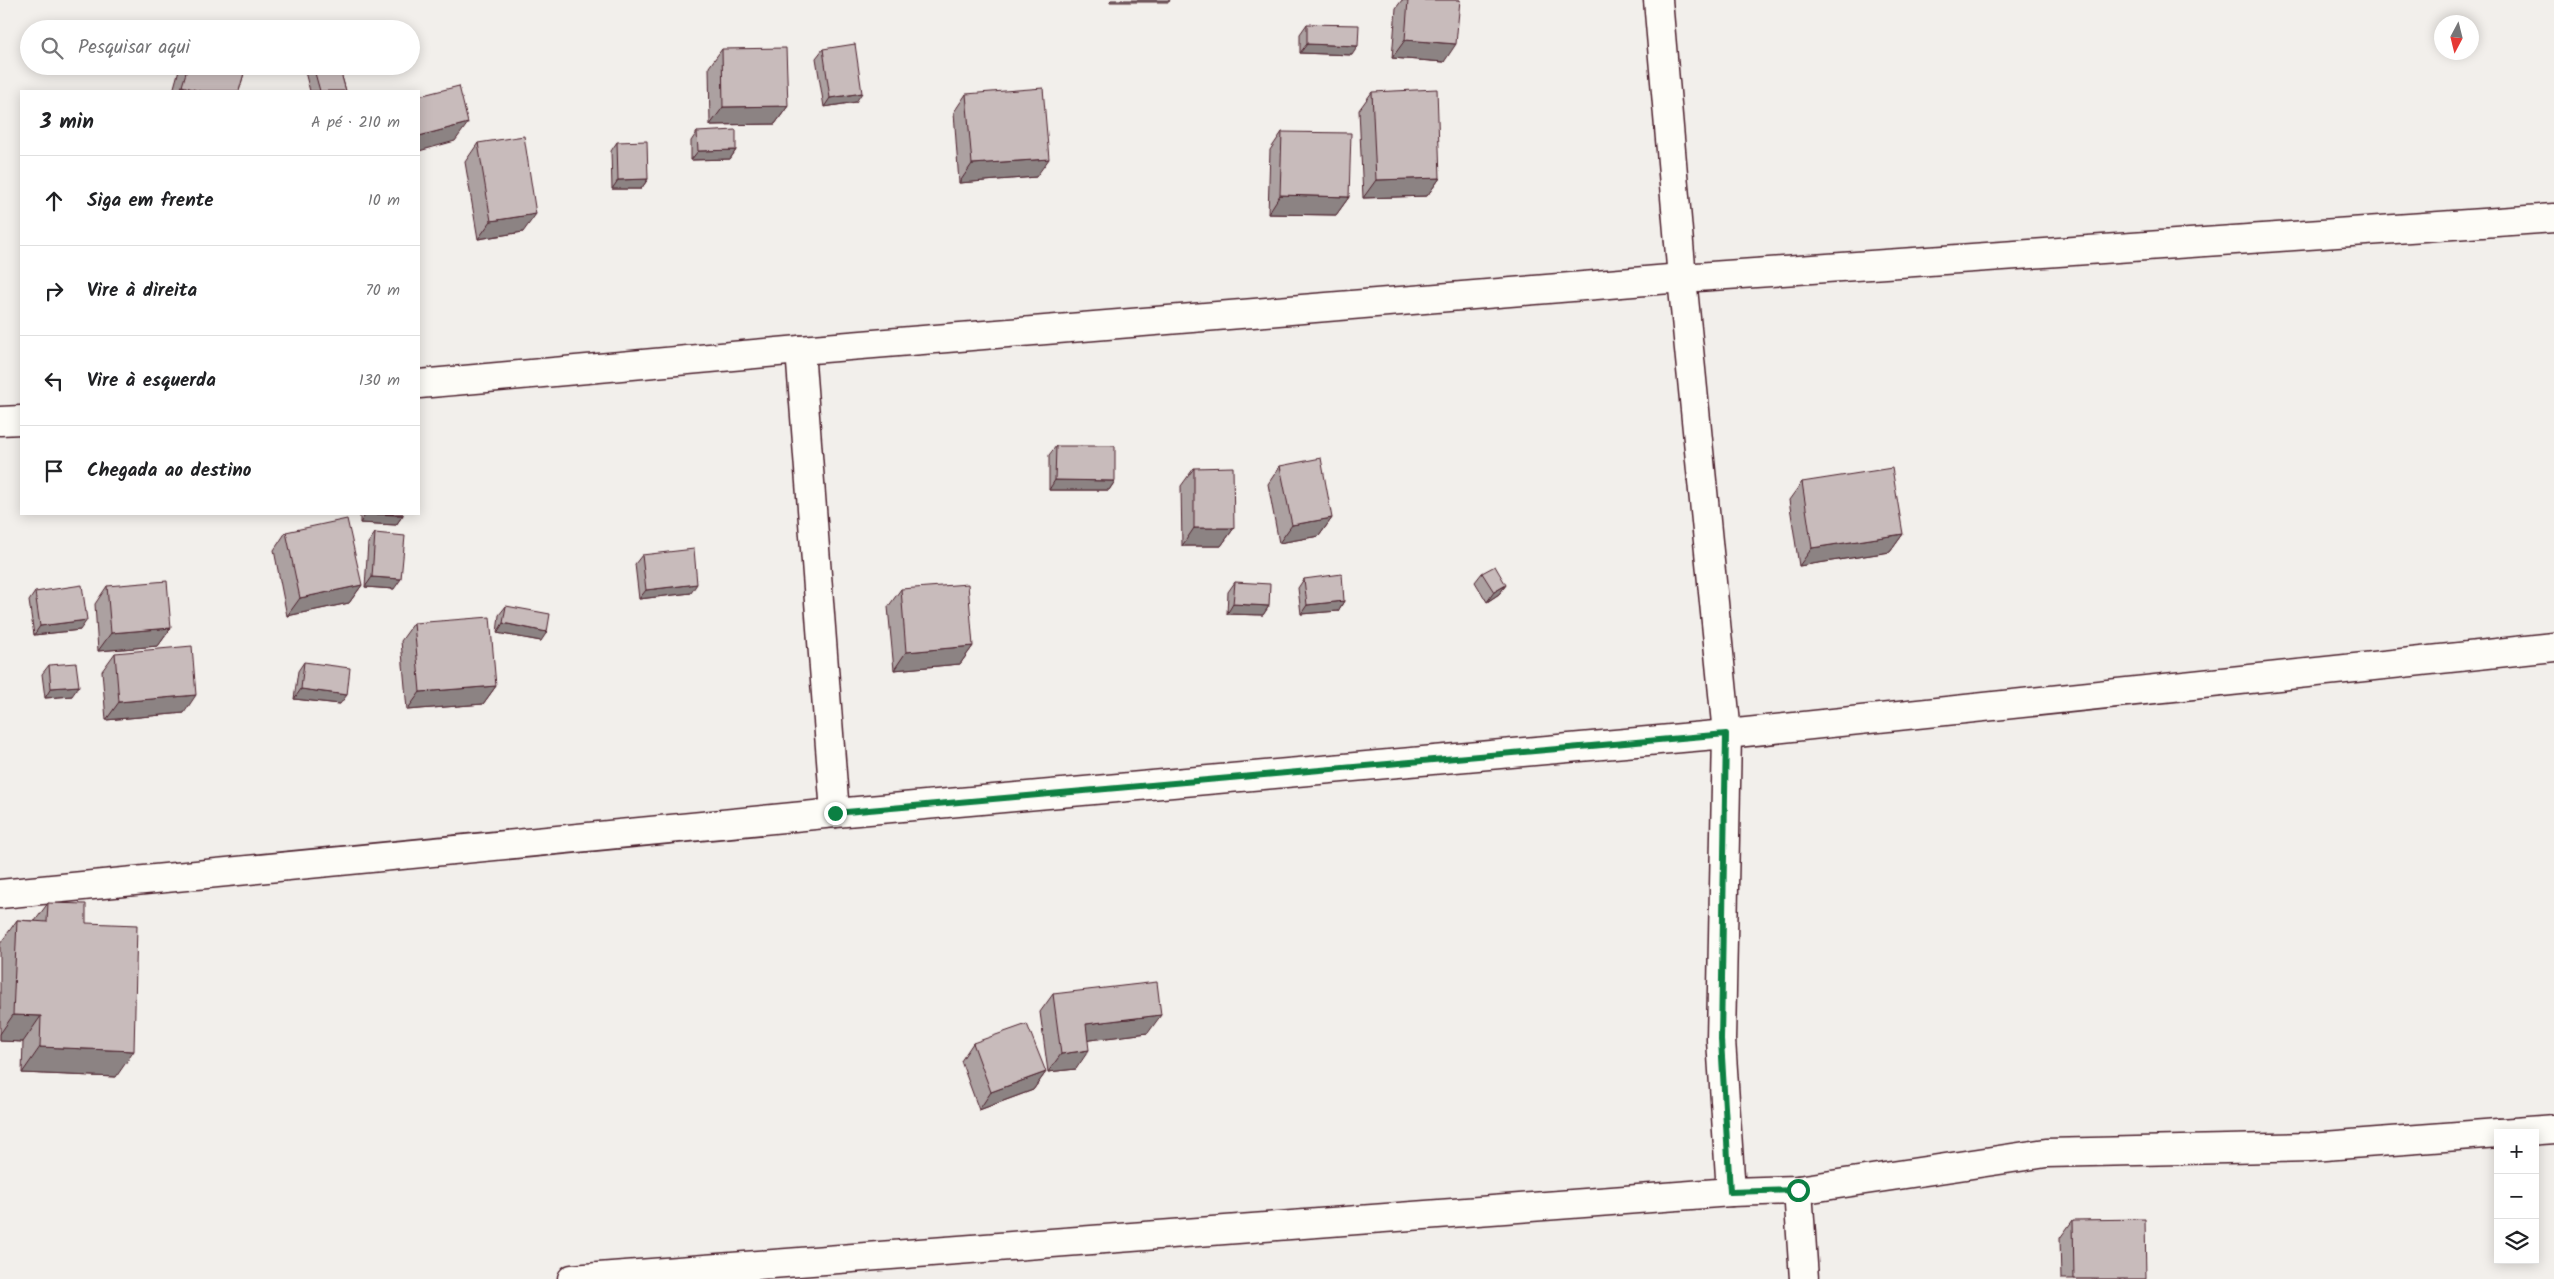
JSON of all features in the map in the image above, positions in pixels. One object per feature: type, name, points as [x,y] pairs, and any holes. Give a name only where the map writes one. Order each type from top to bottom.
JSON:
[{"type":"street","points":[[1658,0],[1682,278],[1726,734],[1721,1040],[1730,1192]]},
{"type":"street","points":[[420,384],[800,350],[1682,278],[2554,218]]},
{"type":"street","points":[[800,350],[835,813]]},
{"type":"street","points":[[0,421],[20,420]]},
{"type":"street","points":[[0,894],[835,813],[1726,734],[2554,647]]},
{"type":"street","points":[[2539,1130],[2554,1129]]},
{"type":"street","points":[[572,1279],[1730,1192],[1798,1190],[2046,1152],[2311,1147],[2494,1133]]},
{"type":"street","points":[[1798,1190],[1804,1279]]},
{"type":"building","points":[[1408,0],[1460,0],[1456,44],[1405,40]]},
{"type":"building","points":[[1307,24],[1359,25],[1358,46],[1307,44]]},
{"type":"building","points":[[855,44],[862,93],[830,98],[823,49]]},
{"type":"building","points":[[786,48],[788,106],[723,107],[722,49]]},
{"type":"building","points":[[185,75],[243,75],[239,90],[196,90],[182,86]]},
{"type":"building","points":[[316,75],[342,75],[346,90],[320,90]]},
{"type":"building","points":[[459,86],[468,123],[420,136],[420,96]]},
{"type":"building","points":[[1043,88],[1049,159],[972,164],[966,94]]},
{"type":"building","points":[[1437,89],[1440,178],[1376,180],[1372,92]]},
{"type":"building","points":[[736,130],[736,150],[698,151],[697,132]]},
{"type":"building","points":[[1282,132],[1351,133],[1349,197],[1280,195]]},
{"type":"building","points":[[524,136],[536,214],[491,221],[478,143]]},
{"type":"building","points":[[647,141],[648,179],[618,180],[617,142]]},
{"type":"building","points":[[1056,446],[1115,446],[1115,481],[1055,480]]},
{"type":"building","points":[[1321,458],[1332,518],[1292,525],[1280,466]]},
{"type":"building","points":[[1233,467],[1234,528],[1194,528],[1194,468]]},
{"type":"building","points":[[1892,468],[1903,534],[1812,548],[1802,482]]},
{"type":"building","points":[[347,519],[362,585],[300,598],[286,532]]},
{"type":"building","points":[[375,533],[405,536],[401,579],[372,577]]},
{"type":"building","points":[[694,549],[697,584],[646,590],[642,555]]},
{"type":"building","points":[[1495,566],[1506,585],[1494,592],[1482,573]]},
{"type":"building","points":[[1342,574],[1344,601],[1307,605],[1304,579]]},
{"type":"building","points":[[167,581],[171,628],[111,633],[107,586]]},
{"type":"building","points":[[1235,582],[1270,584],[1269,606],[1233,604]]},
{"type":"building","points":[[968,584],[973,646],[906,652],[901,589]]},
{"type":"building","points":[[82,585],[87,620],[40,626],[35,592]]},
{"type":"building","points":[[506,606],[550,614],[547,632],[503,623]]},
{"type":"building","points":[[490,617],[496,686],[420,692],[414,623]]},
{"type":"building","points":[[192,646],[196,695],[119,702],[115,653]]},
{"type":"building","points":[[304,662],[350,668],[347,695],[301,689]]},
{"type":"building","points":[[76,663],[79,686],[51,688],[49,665]]},
{"type":"building","points":[[48,903],[86,904],[86,923],[137,925],[134,1051],[40,1047],[41,1016],[13,1015],[17,920],[47,922]]},
{"type":"building","points":[[1157,982],[1161,1015],[1086,1024],[1089,1050],[1061,1054],[1053,994]]},
{"type":"building","points":[[1027,1024],[1046,1072],[991,1092],[973,1043]]},
{"type":"building","points":[[2145,1219],[2146,1279],[2074,1279],[2073,1220]]},
{"type":"route","points":[[835,813],[1726,734],[1721,1040],[1730,1192],[1798,1190]]}]
